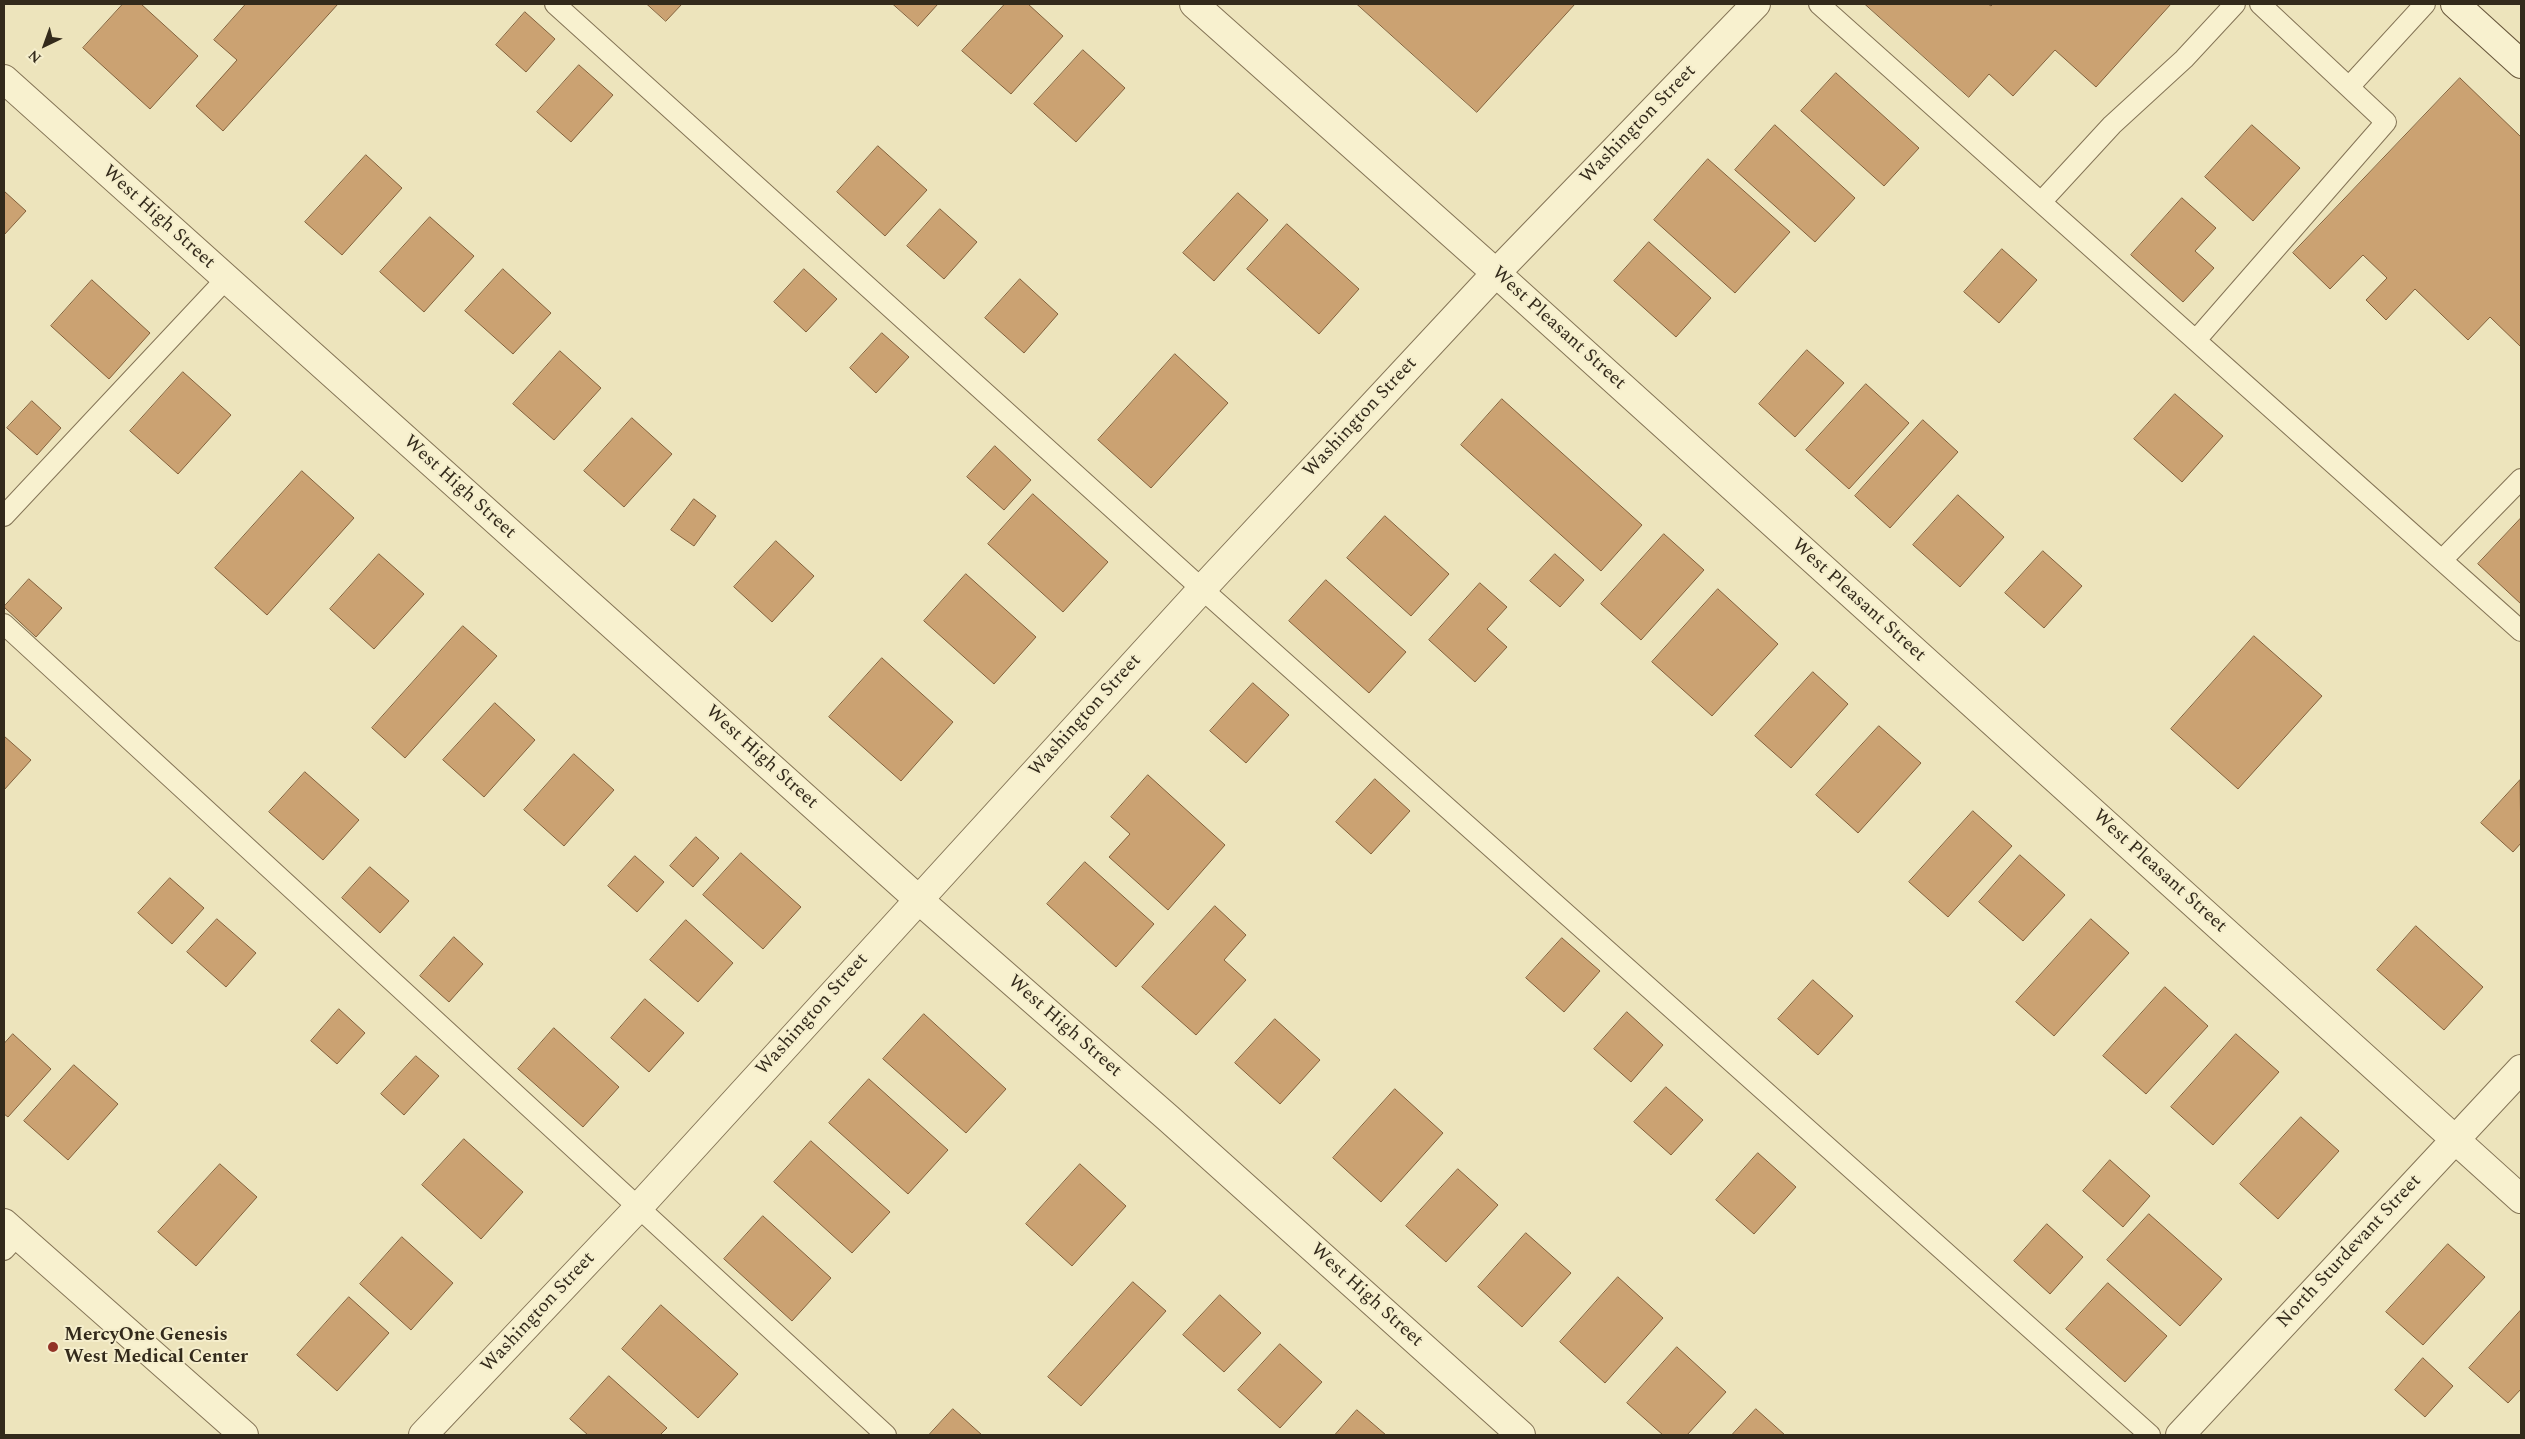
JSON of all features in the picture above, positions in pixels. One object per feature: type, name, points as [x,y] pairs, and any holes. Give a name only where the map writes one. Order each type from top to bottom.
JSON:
[{"type":"street","name":"West Pleasant Street","points":[[1194,4],[1496,273],[2521,1199]]},
{"type":"street","name":"Washington Street","points":[[423,1435],[637,1209],[1202,589],[1496,273],[1756,4]]},
{"type":"street","points":[[2455,4],[2521,64]]},
{"type":"street","name":"West High Street","points":[[4,79],[919,900],[1175,1124],[1521,1435]]},
{"type":"street","name":"North Sturdevant Street","points":[[2180,1435],[2521,1069]]},
{"type":"street","points":[[8,1236],[244,1435]]},
{"type":"lane","points":[[555,4],[1202,589],[2150,1435]]},
{"type":"lane","points":[[1819,4],[2042,201],[2521,631]]},
{"type":"lane","points":[[2042,201],[2112,125],[2184,60],[2235,4]]},
{"type":"lane","points":[[2196,340],[2386,122],[2260,4]]},
{"type":"lane","points":[[2349,87],[2425,4]]},
{"type":"lane","points":[[4,516],[226,279]]},
{"type":"lane","points":[[2442,560],[2521,480]]},
{"type":"lane","points":[[4,624],[637,1209],[886,1435]]},
{"type":"building","points":[[123,4],[141,4],[198,56],[150,109],[83,48]]},
{"type":"building","points":[[246,4],[338,4],[223,131],[196,106],[237,60],[214,40]]},
{"type":"building","points":[[647,4],[682,4],[666,21]]},
{"type":"building","points":[[893,4],[938,4],[918,26]]},
{"type":"building","points":[[1005,4],[1028,4],[1063,36],[1011,94],[962,51]]},
{"type":"building","points":[[1357,4],[1575,4],[1477,112]]},
{"type":"building","points":[[1865,4],[1988,4],[1991,6],[1993,4],[2171,4],[2096,87],[2055,50],[2013,96],[1989,74],[1969,97]]},
{"type":"building","points":[[525,12],[555,39],[526,72],[496,45]]},
{"type":"building","points":[[1083,50],[1125,88],[1076,142],[1034,104]]},
{"type":"building","points":[[579,65],[613,95],[571,142],[537,112]]},
{"type":"building","points":[[1836,73],[1919,148],[1884,186],[1801,111]]},
{"type":"building","points":[[2460,78],[2521,137],[2521,347],[2490,317],[2468,340],[2415,289],[2386,320],[2366,300],[2387,278],[2363,255],[2330,289],[2293,253]]},
{"type":"building","points":[[1775,125],[1855,198],[1815,242],[1735,170]]},
{"type":"building","points":[[2252,125],[2300,168],[2253,221],[2205,177]]},
{"type":"building","points":[[878,146],[927,190],[885,236],[837,192]]},
{"type":"building","points":[[366,155],[402,188],[342,255],[305,222]]},
{"type":"building","points":[[1708,159],[1790,232],[1735,293],[1654,220]]},
{"type":"building","points":[[4,191],[26,211],[4,235]]},
{"type":"building","points":[[1238,193],[1268,220],[1214,281],[1183,253]]},
{"type":"building","points":[[2182,198],[2216,228],[2195,251],[2214,268],[2183,302],[2131,255]]},
{"type":"building","points":[[940,209],[977,242],[944,279],[907,246]]},
{"type":"building","points":[[430,217],[474,256],[424,312],[380,272]]},
{"type":"building","points":[[1287,224],[1359,289],[1319,334],[1247,269]]},
{"type":"building","points":[[1649,242],[1711,298],[1676,337],[1614,281]]},
{"type":"building","points":[[2002,249],[2037,280],[1999,323],[1964,292]]},
{"type":"building","points":[[503,269],[551,313],[513,354],[465,311]]},
{"type":"building","points":[[804,269],[837,299],[806,332],[774,302]]},
{"type":"building","points":[[1020,279],[1058,314],[1024,353],[985,318]]},
{"type":"building","points":[[92,280],[150,333],[109,379],[51,326]]},
{"type":"building","points":[[882,333],[909,357],[876,393],[850,368]]},
{"type":"building","points":[[1807,350],[1844,383],[1795,437],[1759,404]]},
{"type":"building","points":[[560,351],[601,388],[554,440],[513,404]]},
{"type":"building","points":[[1175,354],[1228,403],[1151,488],[1098,440]]},
{"type":"building","points":[[183,372],[231,415],[178,474],[130,431]]},
{"type":"building","points":[[1866,384],[1909,423],[1849,489],[1806,450]]},
{"type":"building","points":[[2175,394],[2223,436],[2182,482],[2134,439]]},
{"type":"building","points":[[1502,399],[1642,525],[1601,571],[1461,445]]},
{"type":"building","points":[[32,401],[61,428],[37,455],[7,428]]},
{"type":"building","points":[[632,418],[672,454],[624,507],[584,471]]},
{"type":"building","points":[[1923,420],[1958,452],[1890,528],[1855,496]]},
{"type":"building","points":[[995,446],[1031,480],[1004,510],[967,477]]},
{"type":"building","points":[[302,471],[354,518],[267,615],[215,568]]},
{"type":"building","points":[[1033,494],[1108,562],[1063,612],[988,544]]},
{"type":"building","points":[[1958,495],[2004,537],[1960,587],[1913,545]]},
{"type":"building","points":[[694,499],[716,516],[694,546],[671,530]]},
{"type":"building","points":[[1385,516],[1449,574],[1411,616],[1347,558]]},
{"type":"building","points":[[2521,518],[2521,604],[2478,564]]},
{"type":"building","points":[[1664,534],[1704,570],[1641,640],[1601,604]]},
{"type":"building","points":[[776,541],[814,576],[772,622],[734,587]]},
{"type":"building","points":[[2043,551],[2082,586],[2044,628],[2005,593]]},
{"type":"building","points":[[379,554],[424,594],[374,649],[330,609]]},
{"type":"building","points":[[1555,554],[1584,580],[1560,607],[1530,581]]},
{"type":"building","points":[[966,574],[1036,637],[994,684],[924,621]]},
{"type":"building","points":[[29,579],[62,608],[36,637],[4,607]]},
{"type":"building","points":[[1326,580],[1406,652],[1369,693],[1289,621]]},
{"type":"building","points":[[1480,583],[1507,607],[1487,629],[1507,647],[1475,682],[1429,640]]},
{"type":"building","points":[[1718,589],[1778,644],[1712,716],[1652,662]]},
{"type":"building","points":[[463,626],[497,656],[405,758],[372,728]]},
{"type":"building","points":[[2254,636],[2322,696],[2238,789],[2171,729]]},
{"type":"building","points":[[882,658],[953,722],[901,781],[829,717]]},
{"type":"building","points":[[1813,672],[1848,704],[1791,768],[1755,736]]},
{"type":"building","points":[[1253,683],[1289,715],[1246,763],[1210,731]]},
{"type":"building","points":[[495,703],[535,740],[484,797],[443,760]]},
{"type":"building","points":[[1879,726],[1921,763],[1858,833],[1816,795]]},
{"type":"building","points":[[4,736],[31,760],[4,790]]},
{"type":"building","points":[[574,754],[614,790],[564,846],[524,810]]},
{"type":"building","points":[[305,772],[359,820],[323,860],[269,812]]},
{"type":"building","points":[[1148,775],[1225,845],[1168,910],[1109,857],[1130,834],[1111,817]]},
{"type":"building","points":[[1375,779],[1410,811],[1371,854],[1336,822]]},
{"type":"building","points":[[2520,780],[2521,843],[2513,852],[2481,823]]},
{"type":"building","points":[[1973,811],[2012,846],[1948,917],[1909,882]]},
{"type":"building","points":[[696,837],[719,858],[693,887],[670,866]]},
{"type":"building","points":[[741,853],[801,907],[763,949],[703,895]]},
{"type":"building","points":[[2020,855],[2065,895],[2023,941],[1979,902]]},
{"type":"building","points":[[635,856],[664,882],[637,912],[608,886]]},
{"type":"building","points":[[1085,862],[1154,924],[1116,967],[1047,904]]},
{"type":"building","points":[[370,867],[409,901],[380,933],[342,898]]},
{"type":"building","points":[[170,878],[204,908],[172,944],[138,913]]},
{"type":"building","points":[[1215,906],[1246,935],[1224,960],[1246,980],[1196,1035],[1142,987]]},
{"type":"building","points":[[217,919],[256,953],[226,987],[187,952]]},
{"type":"building","points":[[2091,919],[2129,953],[2054,1036],[2016,1002]]},
{"type":"building","points":[[686,920],[733,963],[698,1002],[650,960]]},
{"type":"building","points":[[2416,926],[2483,987],[2444,1030],[2377,970]]},
{"type":"building","points":[[454,937],[483,964],[449,1002],[420,976]]},
{"type":"building","points":[[1562,938],[1600,971],[1564,1012],[1526,978]]},
{"type":"building","points":[[1813,980],[1853,1016],[1818,1055],[1778,1019]]},
{"type":"building","points":[[2165,987],[2208,1026],[2146,1094],[2103,1056]]},
{"type":"building","points":[[645,999],[684,1033],[649,1072],[611,1038]]},
{"type":"building","points":[[339,1009],[365,1033],[337,1064],[311,1041]]},
{"type":"building","points":[[1627,1012],[1663,1045],[1631,1082],[1594,1049]]},
{"type":"building","points":[[924,1014],[1006,1089],[966,1133],[883,1059]]},
{"type":"building","points":[[1275,1019],[1320,1060],[1280,1104],[1235,1063]]},
{"type":"building","points":[[554,1028],[619,1087],[583,1127],[518,1069]]},
{"type":"building","points":[[13,1034],[51,1069],[8,1117],[4,1114],[4,1044]]},
{"type":"building","points":[[2236,1034],[2279,1072],[2213,1145],[2171,1107]]},
{"type":"building","points":[[416,1056],[439,1076],[404,1115],[381,1094]]},
{"type":"building","points":[[74,1065],[118,1104],[68,1160],[24,1121]]},
{"type":"building","points":[[869,1079],[948,1150],[908,1194],[829,1123]]},
{"type":"building","points":[[1666,1087],[1703,1120],[1671,1155],[1634,1122]]},
{"type":"building","points":[[1395,1089],[1443,1133],[1381,1202],[1333,1158]]},
{"type":"building","points":[[2301,1117],[2339,1151],[2278,1219],[2240,1184]]},
{"type":"building","points":[[464,1139],[523,1192],[481,1239],[422,1185]]},
{"type":"building","points":[[811,1141],[890,1212],[852,1253],[774,1182]]},
{"type":"building","points":[[1758,1153],[1796,1187],[1754,1234],[1716,1200]]},
{"type":"building","points":[[2110,1160],[2150,1196],[2123,1227],[2083,1191]]},
{"type":"building","points":[[220,1164],[257,1197],[196,1266],[158,1232]]},
{"type":"building","points":[[1080,1164],[1126,1206],[1072,1266],[1026,1224]]},
{"type":"building","points":[[1458,1169],[1498,1205],[1446,1262],[1406,1226]]},
{"type":"building","points":[[2149,1214],[2222,1279],[2180,1326],[2107,1260]]},
{"type":"building","points":[[763,1216],[831,1278],[792,1321],[724,1259]]},
{"type":"building","points":[[2047,1224],[2083,1257],[2050,1294],[2014,1261]]},
{"type":"building","points":[[1526,1233],[1571,1273],[1522,1327],[1478,1287]]},
{"type":"building","points":[[402,1237],[453,1283],[411,1330],[360,1284]]},
{"type":"building","points":[[2448,1244],[2485,1277],[2423,1345],[2386,1312]]},
{"type":"building","points":[[1618,1277],[1663,1318],[1605,1383],[1560,1342]]},
{"type":"building","points":[[1133,1282],[1166,1311],[1081,1406],[1048,1377]]},
{"type":"building","points":[[2108,1283],[2167,1336],[2125,1382],[2066,1329]]},
{"type":"building","points":[[1220,1295],[1261,1333],[1224,1372],[1183,1335]]},
{"type":"building","points":[[349,1297],[389,1333],[337,1391],[297,1355]]},
{"type":"building","points":[[661,1305],[738,1374],[698,1418],[622,1349]]},
{"type":"building","points":[[2521,1310],[2521,1389],[2508,1403],[2469,1368]]},
{"type":"building","points":[[1280,1344],[1322,1382],[1280,1428],[1238,1390]]},
{"type":"building","points":[[1677,1347],[1726,1392],[1687,1435],[1663,1435],[1627,1403]]},
{"type":"building","points":[[2423,1358],[2453,1386],[2425,1417],[2395,1390]]},
{"type":"building","points":[[609,1376],[667,1428],[660,1435],[588,1435],[570,1419]]},
{"type":"building","points":[[953,1409],[982,1435],[929,1435]]},
{"type":"building","points":[[1756,1409],[1785,1435],[1732,1435]]},
{"type":"building","points":[[1357,1410],[1386,1435],[1335,1435]]},
{"type":"place","name":"MercyOne Genesis West Medical Center","points":[[53,1347]]}]
